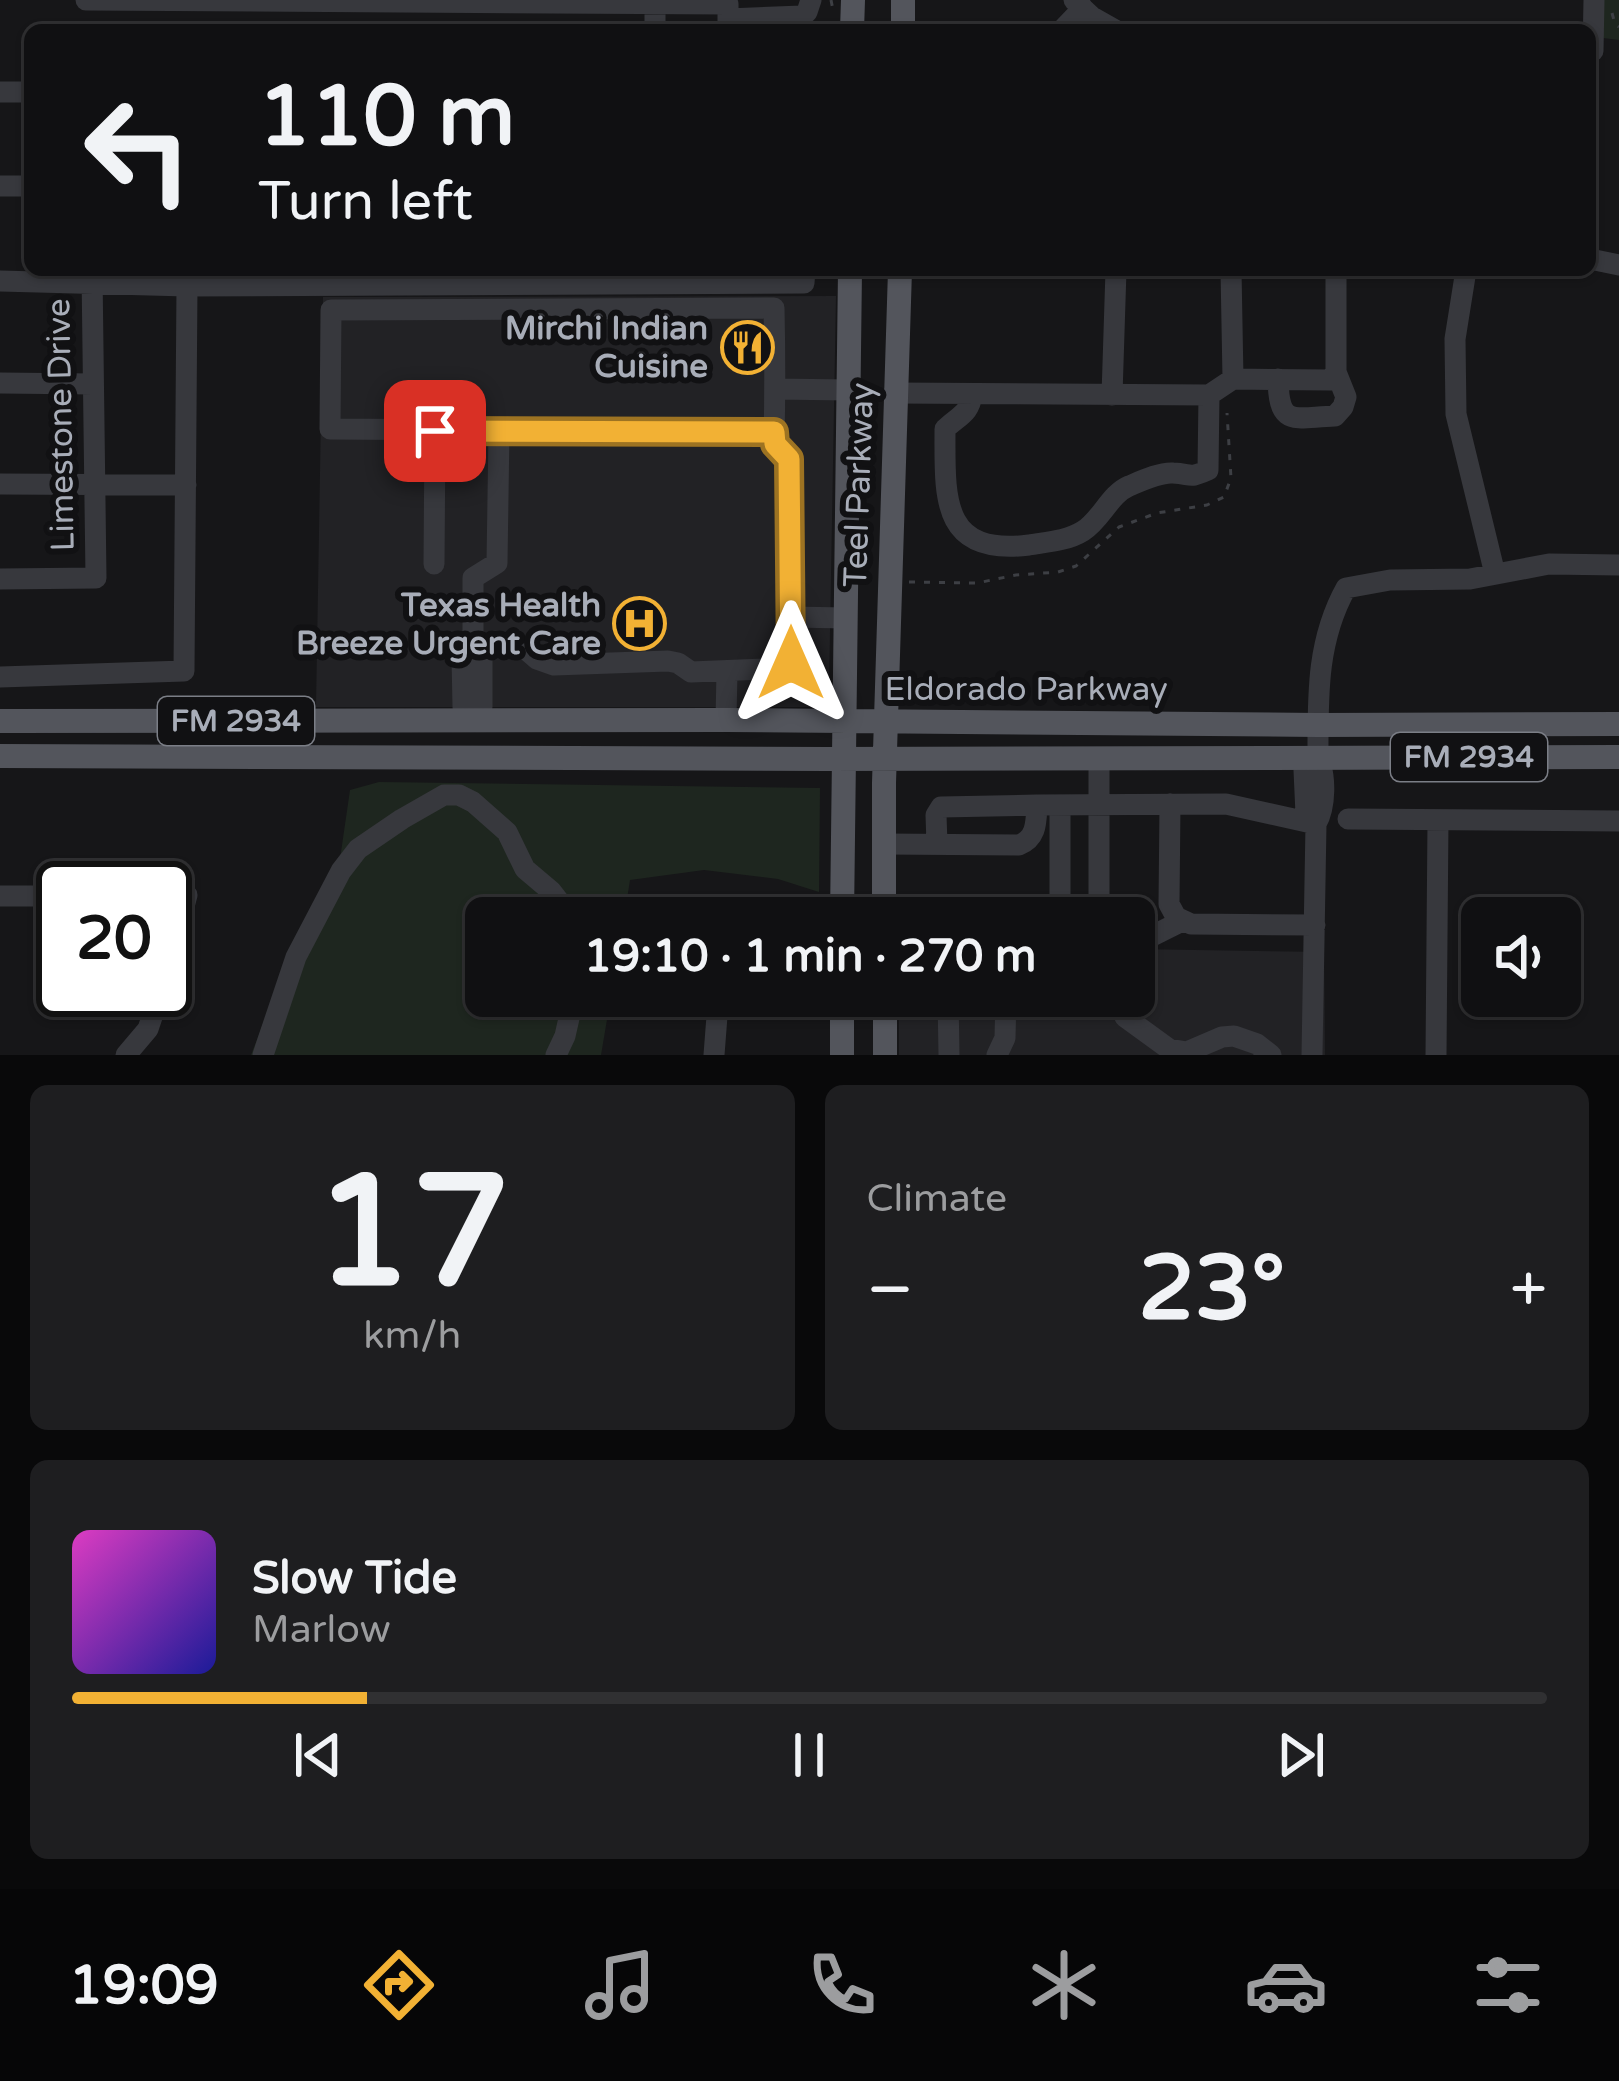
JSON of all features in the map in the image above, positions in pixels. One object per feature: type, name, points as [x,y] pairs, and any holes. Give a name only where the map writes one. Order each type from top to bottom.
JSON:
[{"type":"main road","name":"Teel Parkway","points":[[842,897],[850,276]]},
{"type":"main road","name":"Teel Parkway","points":[[884,897],[900,276]]},
{"type":"main road","points":[[848,390],[894,393]]},
{"type":"main road","name":"Eldorado Parkway","points":[[0,721],[1619,724]]},
{"type":"main road","points":[[472,721],[472,758]]},
{"type":"main road","name":"Eldorado Parkway","points":[[0,756],[1619,757]]},
{"type":"main road","points":[[842,1017],[842,1055]]},
{"type":"main road","points":[[885,1017],[885,1055]]},
{"type":"street","points":[[86,0],[655,5],[728,18],[802,16],[811,0]]},
{"type":"street","points":[[1594,0],[1601,48]]},
{"type":"street","points":[[1078,4],[1106,24]]},
{"type":"street","points":[[655,5],[655,24]]},
{"type":"street","points":[[0,281],[92,276],[188,286],[804,283],[805,276]]},
{"type":"street","name":"Limestone Drive","points":[[0,579],[96,578],[92,276]]},
{"type":"street","points":[[1112,394],[1115,276]]},
{"type":"street","points":[[1231,276],[1233,379]]},
{"type":"street","points":[[1278,380],[1279,404],[1292,418],[1335,416],[1343,407],[1346,398],[1336,372],[1336,276]]},
{"type":"street","points":[[1465,276],[1455,339],[1456,415],[1495,574]]},
{"type":"street","points":[[0,677],[184,671],[188,286]]},
{"type":"street","points":[[473,644],[522,646],[554,665],[668,661],[691,672],[788,668],[789,459],[775,444],[774,308],[331,310],[330,429],[774,432]]},
{"type":"street","points":[[894,393],[1209,395],[1233,379],[1330,380],[1336,372]]},
{"type":"street","points":[[0,383],[93,384]]},
{"type":"street","points":[[775,389],[848,390]]},
{"type":"street","points":[[972,394],[966,413],[945,429],[951,516],[972,539],[1010,547],[1060,541],[1083,531],[1122,488],[1169,472],[1191,477],[1208,470],[1209,395]]},
{"type":"street","points":[[434,564],[435,431]]},
{"type":"street","points":[[472,721],[482,707],[482,656],[473,644],[473,578],[497,563],[499,431]]},
{"type":"street","points":[[0,484],[185,485]]},
{"type":"street","points":[[1312,1055],[1316,824],[1306,814],[1304,770],[1318,758],[1322,648],[1346,588],[1390,580],[1458,580],[1549,564],[1619,565]]},
{"type":"street","points":[[790,617],[846,618]]},
{"type":"street","points":[[726,720],[727,671]]},
{"type":"street","points":[[1099,758],[1099,897]]},
{"type":"street","points":[[263,1055],[296,957],[341,871],[358,849],[444,795],[459,795],[472,802],[507,832],[525,869],[556,897]]},
{"type":"street","points":[[937,844],[936,815],[941,807],[1226,804],[1316,824]]},
{"type":"street","points":[[884,844],[1019,845],[1034,834],[1049,805]]},
{"type":"street","points":[[1049,805],[1058,897]]},
{"type":"street","points":[[1170,805],[1172,913],[1191,924],[1315,925]]},
{"type":"street","points":[[1348,819],[1619,821]]},
{"type":"street","points":[[1436,1055],[1438,820]]},
{"type":"street","points":[[0,896],[36,896]]},
{"type":"street","points":[[1155,934],[1182,921]]},
{"type":"street","points":[[126,1055],[152,1017]]},
{"type":"street","points":[[556,1055],[569,1017]]},
{"type":"street","points":[[714,1055],[717,1017]]},
{"type":"street","points":[[948,1017],[949,1055]]},
{"type":"street","points":[[997,1055],[1006,1038],[1006,1017]]},
{"type":"street","points":[[1125,1017],[1169,1049],[1187,1052],[1234,1036],[1271,1055]]},
{"type":"path","points":[[1601,48],[1619,27],[1612,16],[1612,1]]},
{"type":"shaded area","points":[[1604,0],[1619,0],[1619,40],[1603,38]]},
{"type":"shaded area","points":[[836,296],[829,688],[820,707],[316,707],[323,297]]},
{"type":"shaded area","points":[[379,782],[820,788],[819,892],[778,879],[704,870],[630,880],[627,897],[465,897],[465,1017],[607,1017],[601,1055],[251,1055],[340,859],[350,790]]},
{"type":"shaded area","points":[[1155,949],[1324,952],[1325,1055],[899,1055],[899,1017],[1155,1017]]},
{"type":"place","name":"Mirchi Indian Cuisine","points":[[747,347]]},
{"type":"place","name":"Texas Health Breeze Urgent Care","points":[[640,624]]},
{"type":"route","points":[[435,431],[774,432],[775,444],[789,459],[791,663]]}]
